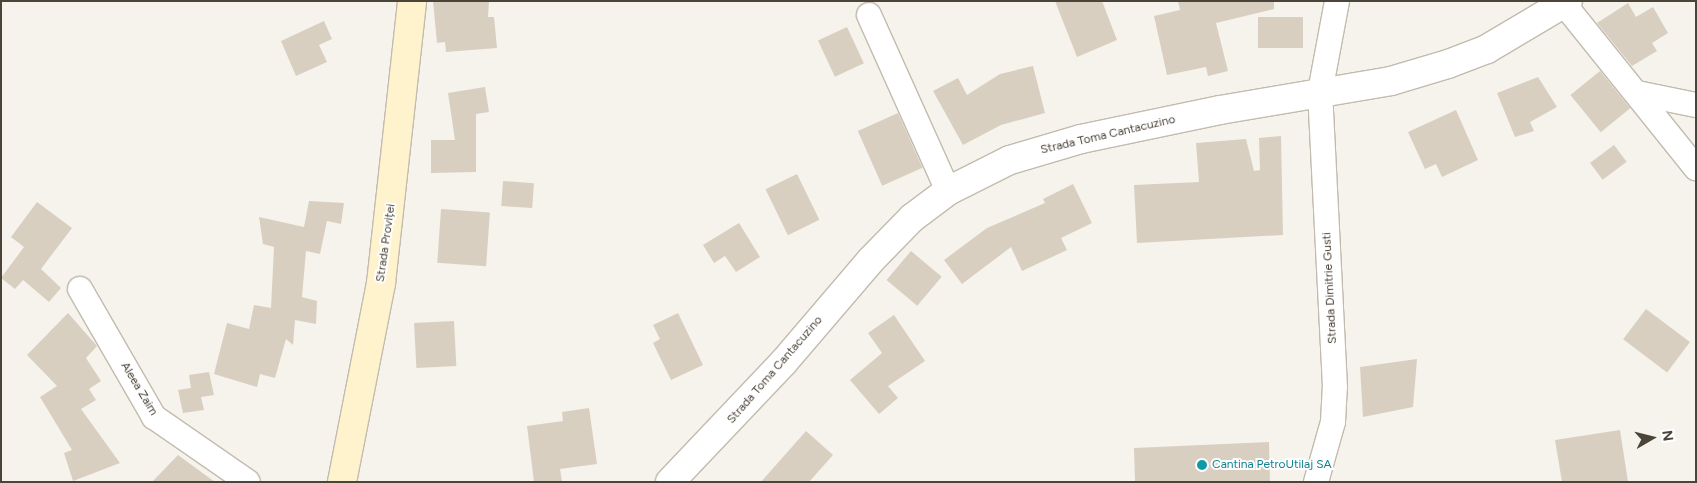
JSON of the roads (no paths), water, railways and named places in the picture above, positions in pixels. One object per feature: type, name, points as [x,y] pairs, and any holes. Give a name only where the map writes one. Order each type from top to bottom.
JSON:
[{"type":"main road","name":"Strada Proviței","points":[[342,482],[381,283],[412,1]]},
{"type":"street","name":"Strada Dimitrie Gusti","points":[[1316,482],[1333,422],[1336,388],[1320,92],[1337,1]]},
{"type":"street","name":"Strada Toma Cantacuzino","points":[[670,482],[783,363],[871,260],[912,218],[948,191],[1010,160],[1081,139],[1320,92],[1391,81],[1448,64],[1487,49],[1566,3]]},
{"type":"street","points":[[1566,3],[1696,168]]},
{"type":"street","points":[[869,15],[948,191]]},
{"type":"street","points":[[1637,93],[1696,105]]},
{"type":"street","name":"Aleea Zaim","points":[[80,289],[154,417],[248,482]]},
{"type":"place","name":"Cantina PetroUtilaj SA","points":[[1202,465]]}]
